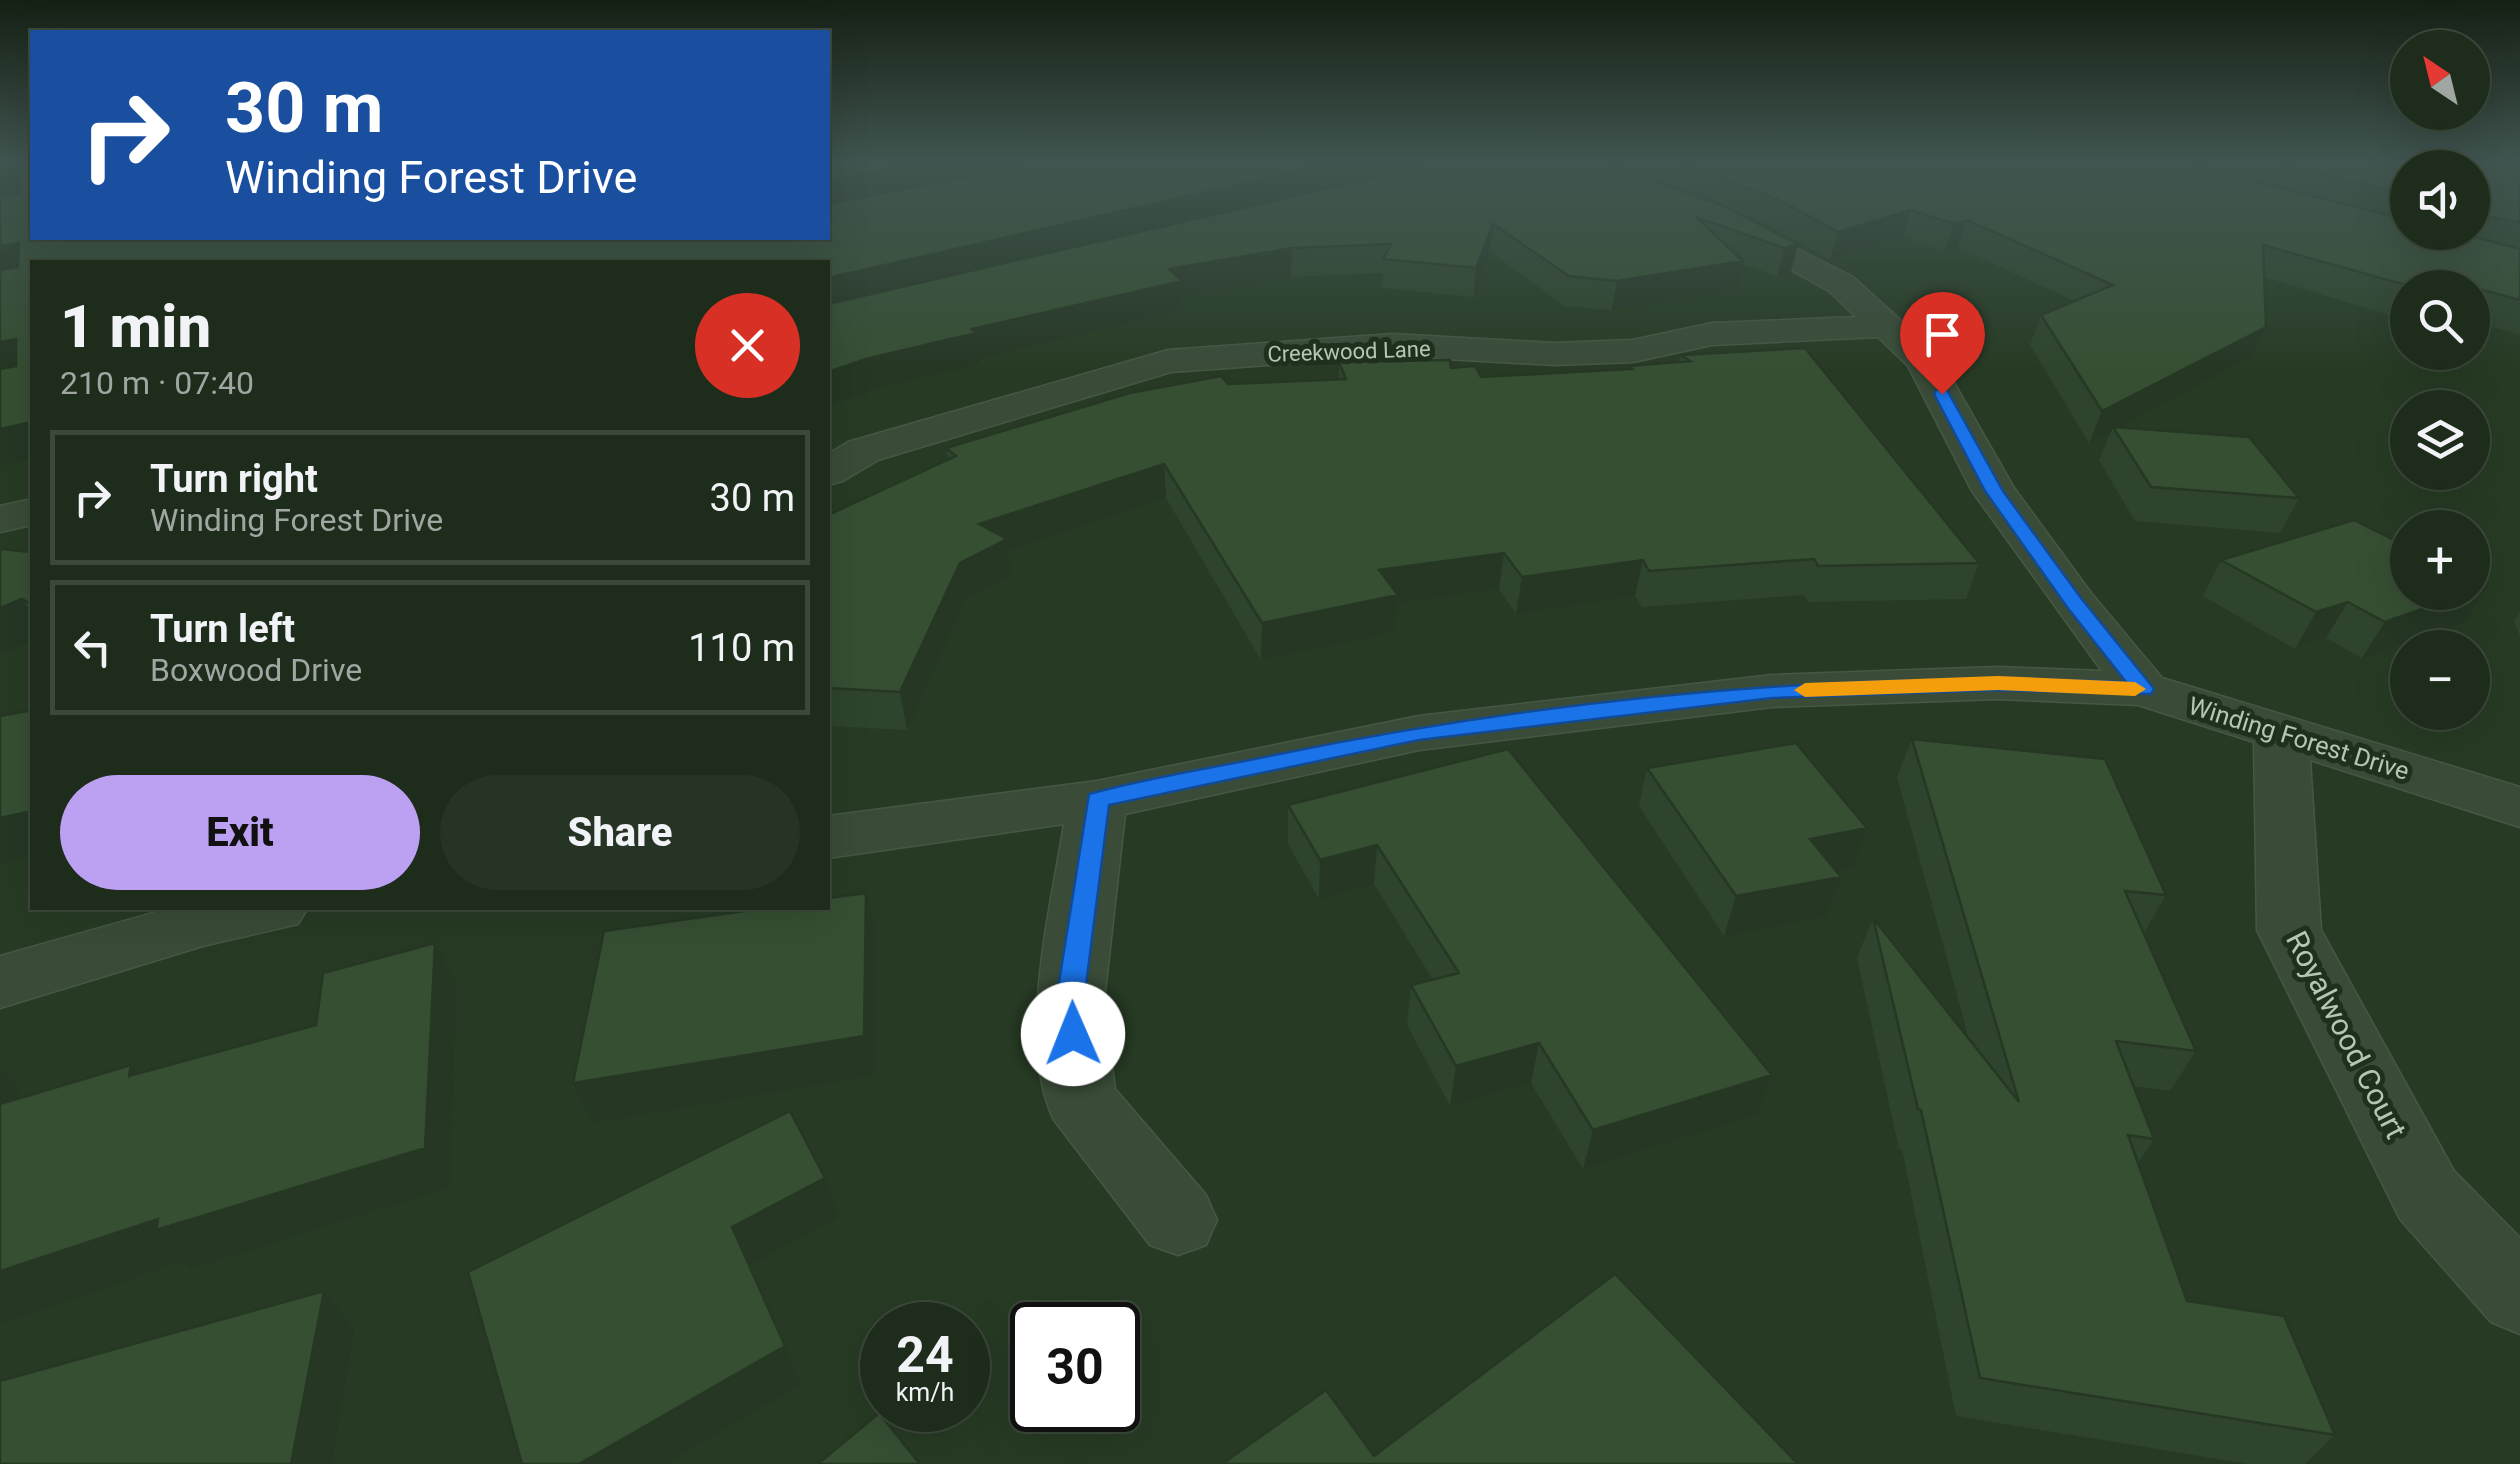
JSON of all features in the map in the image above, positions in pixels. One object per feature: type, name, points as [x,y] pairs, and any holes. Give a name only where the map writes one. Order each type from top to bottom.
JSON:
[{"type":"street","points":[[1749,232],[1841,284],[1924,361],[1994,491],[2074,603],[2143,689]]},
{"type":"street","name":"Creekwood Lane","points":[[830,471],[862,450],[1168,361],[1394,344],[1554,354],[1633,351],[1712,334],[1887,326]]},
{"type":"street","points":[[0,520],[30,512]]},
{"type":"street","name":"Winding Forest Drive","points":[[830,837],[1097,800],[1419,733],[1772,691],[1998,683],[2143,689],[2520,807]]},
{"type":"street","name":"Royalwood Court","points":[[2281,732],[2289,930],[2428,1195],[2520,1295]]},
{"type":"street","points":[[1097,800],[1070,1001],[1080,1099],[1178,1220]]},
{"type":"street","points":[[0,982],[203,922],[266,910]]},
{"type":"building","points":[[0,232],[30,232],[30,240],[830,240],[830,232],[1028,232],[830,278],[830,260],[30,260],[30,422],[0,429],[0,369],[16,366],[16,339],[0,342],[0,270],[18,267],[19,243],[0,246]]},
{"type":"building","points":[[1138,232],[1490,232],[1476,268],[1383,259],[1391,244],[1292,248],[1169,269],[1182,281],[972,329],[976,333],[830,371],[830,304]]},
{"type":"building","points":[[1505,232],[1712,232],[1743,261],[1617,281],[1569,276]]},
{"type":"building","points":[[1739,232],[1775,232],[1798,244],[1784,248]]},
{"type":"building","points":[[1995,232],[2390,232],[2390,250],[2490,250],[2490,241],[2520,249],[2520,300],[2490,292],[2490,270],[2390,270],[2390,281],[2263,245],[2266,327],[2102,411],[2041,315],[2113,285]]},
{"type":"building","points":[[1805,348],[1979,563],[1818,566],[1814,559],[1649,571],[1643,560],[1522,577],[1504,553],[1379,570],[1398,595],[1262,623],[1164,464],[979,524],[1007,539],[960,563],[900,692],[830,688],[830,514],[956,456],[946,448],[1130,393],[1221,376],[1228,384],[1346,379],[1339,362],[1450,360],[1451,368],[1475,366],[1481,377],[1632,369],[1629,366],[1690,361],[1681,355]]},
{"type":"building","points":[[2113,427],[2249,437],[2299,498],[2151,487]]},
{"type":"building","points":[[2354,520],[2390,538],[2390,610],[2419,610],[2385,622],[2348,602],[2316,612],[2221,560]]},
{"type":"building","points":[[0,549],[30,552],[30,604],[22,599],[0,608]]},
{"type":"building","points":[[30,710],[30,811],[0,818],[0,716]]},
{"type":"building","points":[[1912,739],[2105,759],[2166,895],[2125,891],[2196,1051],[2116,1041],[2154,1139],[2128,1135],[2187,1301],[2284,1316],[2335,1435],[1980,1378],[1921,1110],[1873,918],[2019,1102]]},
{"type":"building","points":[[1796,743],[1867,828],[1810,839],[1841,877],[1736,896],[1647,768]]},
{"type":"building","points":[[1508,749],[1772,1075],[1593,1130],[1539,1043],[1456,1066],[1411,985],[1459,973],[1377,845],[1320,860],[1288,805]]},
{"type":"building","points":[[866,893],[864,1036],[573,1083],[604,931],[751,910],[830,910],[830,898]]},
{"type":"building","points":[[435,943],[425,1148],[156,1230],[158,1219],[0,1271],[0,1104],[131,1065],[129,1076],[316,1025],[323,973]]},
{"type":"building","points":[[790,1111],[825,1178],[732,1227],[785,1346],[579,1464],[522,1464],[468,1272]]},
{"type":"building","points":[[1615,1274],[1798,1464],[1222,1464],[1326,1390],[1374,1456]]},
{"type":"building","points":[[324,1291],[291,1464],[0,1464],[0,1381]]},
{"type":"building","points":[[860,1429],[860,1432],[894,1432],[920,1464],[818,1464]]},
{"type":"slow traffic","points":[[1805,690],[1998,683],[2135,689]]},
{"type":"route","points":[[1073,1034],[1070,1001],[1097,800],[1419,733],[1772,691],[1998,683],[2143,689],[2074,603],[1994,491],[1942,394]]}]
